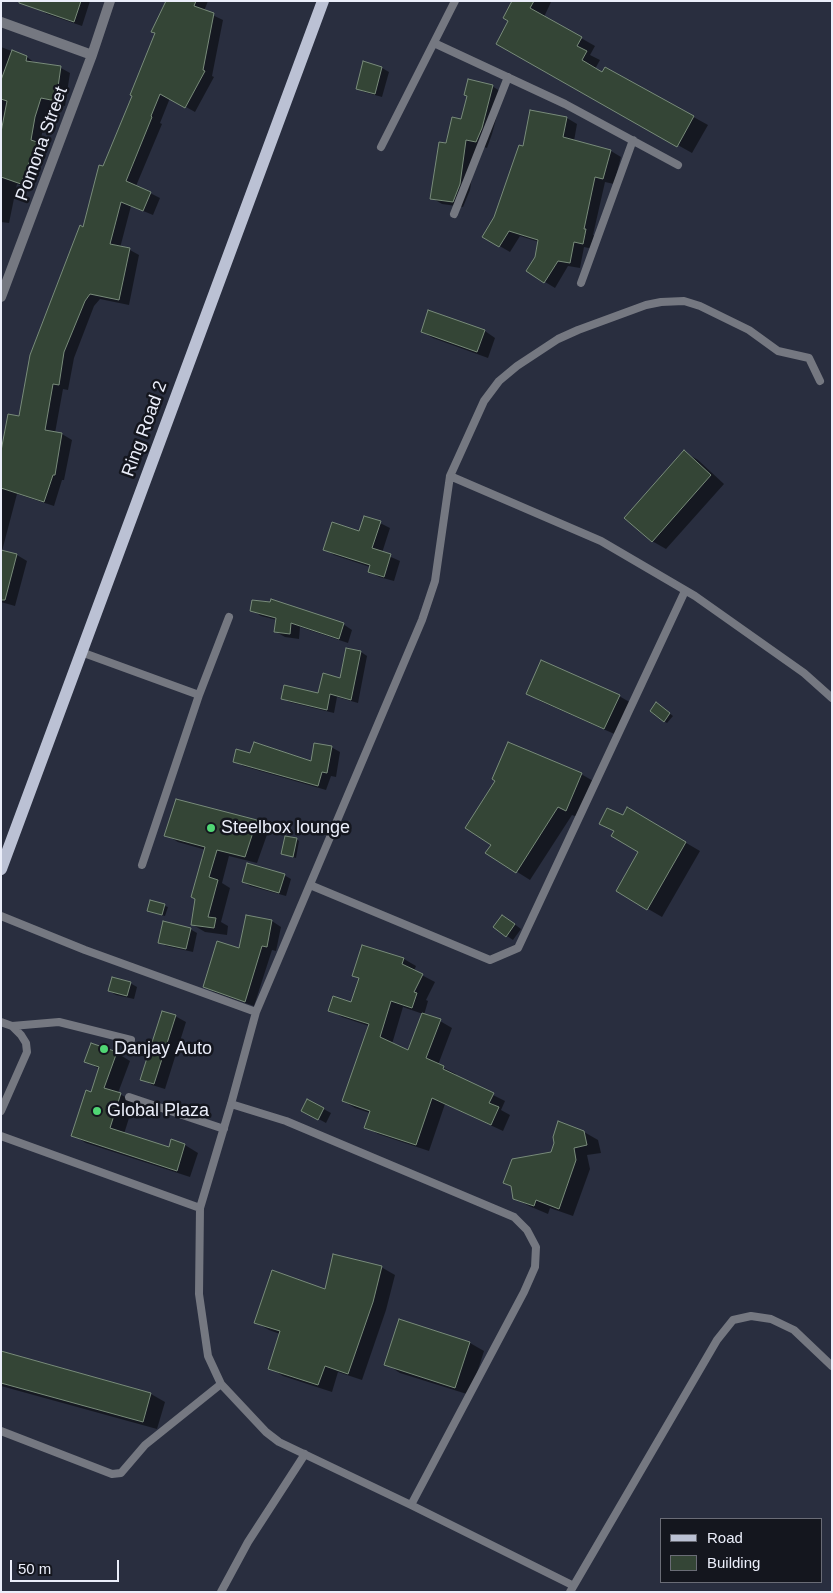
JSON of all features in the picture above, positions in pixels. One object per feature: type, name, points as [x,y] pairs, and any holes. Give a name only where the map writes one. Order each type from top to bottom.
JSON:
[{"type":"main road","name":"Ring Road 2","points":[[1,869],[323,1]]},
{"type":"street","name":"Pomona Street","points":[[1,297],[92,55],[110,1]]},
{"type":"street","points":[[1,22],[92,55]]},
{"type":"lane","points":[[381,147],[454,1]]},
{"type":"lane","points":[[434,42],[565,104],[678,165]]},
{"type":"lane","points":[[454,214],[508,78]]},
{"type":"lane","points":[[580,283],[633,140]]},
{"type":"lane","points":[[820,381],[809,358],[778,350],[749,330],[700,306],[684,301],[661,302],[646,305],[558,339],[517,366],[499,381],[484,401],[450,476],[435,581],[422,620],[256,1012],[200,1208],[199,1294],[208,1356],[221,1384],[266,1432],[280,1442],[411,1505],[571,1589],[717,1340],[733,1320],[752,1316],[771,1319],[794,1330],[832,1366]]},
{"type":"lane","points":[[450,476],[601,542],[686,591],[804,673],[832,698]]},
{"type":"lane","points":[[310,885],[490,960],[518,948],[686,591]]},
{"type":"lane","points":[[142,865],[199,695],[228,617]]},
{"type":"lane","points":[[82,652],[199,695]]},
{"type":"lane","points":[[1,916],[86,950],[256,1012]]},
{"type":"lane","points":[[1,1022],[12,1026],[22,1034],[26,1042],[27,1052],[1,1111]]},
{"type":"lane","points":[[12,1026],[59,1022],[130,1040]]},
{"type":"lane","points":[[129,1097],[224,1129]]},
{"type":"lane","points":[[231,1104],[286,1121],[514,1217],[527,1230],[536,1247],[535,1267],[524,1292],[411,1505]]},
{"type":"lane","points":[[1,1136],[200,1208]]},
{"type":"lane","points":[[1,1431],[112,1474],[121,1473],[145,1445],[221,1384]]},
{"type":"lane","points":[[221,1592],[248,1542],[305,1454]]},
{"type":"building","points":[[19,1],[81,1],[74,22],[19,3]]},
{"type":"building","points":[[166,1],[196,1],[194,6],[214,13],[203,70],[205,71],[185,108],[160,94],[126,181],[151,192],[143,211],[121,202],[110,244],[130,248],[119,300],[90,294],[85,301],[64,352],[59,385],[53,384],[45,430],[62,433],[55,475],[53,475],[44,502],[1,488],[1,451],[8,414],[19,416],[30,355],[80,225],[83,227],[99,165],[103,166],[132,96],[130,95],[155,33],[151,32]]},
{"type":"building","points":[[512,1],[534,1],[530,8],[582,37],[577,46],[587,51],[582,60],[602,72],[605,67],[694,116],[677,147],[496,44],[508,21],[503,18]]},
{"type":"building","points":[[12,50],[27,56],[26,61],[61,66],[56,101],[41,98],[31,140],[37,142],[35,156],[32,155],[21,184],[1,177],[1,132],[7,101],[1,99],[1,80]]},
{"type":"building","points":[[363,61],[382,67],[375,94],[356,89]]},
{"type":"building","points":[[468,79],[493,85],[482,128],[476,142],[466,140],[460,184],[453,202],[430,199],[439,142],[446,143],[452,117],[461,119],[467,96],[464,95]]},
{"type":"building","points":[[530,110],[567,117],[563,137],[611,150],[603,179],[595,177],[584,229],[586,229],[583,244],[574,242],[570,263],[558,261],[544,283],[526,271],[535,257],[538,240],[509,231],[499,247],[482,237],[494,217],[519,145],[523,146]]},
{"type":"building","points":[[428,310],[485,330],[477,352],[421,332]]},
{"type":"building","points":[[684,450],[711,475],[652,542],[624,518]]},
{"type":"building","points":[[364,516],[381,521],[372,548],[391,554],[384,577],[368,572],[370,565],[323,550],[332,522],[359,531]]},
{"type":"building","points":[[1,550],[17,554],[5,600],[1,600]]},
{"type":"building","points":[[271,599],[344,623],[339,639],[291,623],[290,634],[274,632],[276,618],[250,611],[252,600],[270,602]]},
{"type":"building","points":[[346,648],[361,651],[351,700],[330,694],[327,710],[281,699],[284,685],[318,693],[323,673],[340,678]]},
{"type":"building","points":[[541,660],[620,695],[604,729],[526,694]]},
{"type":"building","points":[[656,702],[670,713],[664,722],[650,711]]},
{"type":"building","points":[[254,742],[311,761],[314,743],[332,746],[327,773],[322,772],[318,786],[233,762],[236,749],[250,753]]},
{"type":"building","points":[[508,742],[582,773],[566,811],[558,807],[516,873],[485,853],[491,845],[465,828],[495,781],[492,779]]},
{"type":"building","name":"Steelbox lounge","points":[[176,799],[257,820],[245,857],[217,850],[209,877],[218,880],[208,917],[216,918],[214,928],[191,925],[195,899],[191,897],[205,847],[164,836]]},
{"type":"building","points":[[627,807],[686,842],[647,910],[616,891],[638,852],[611,836],[614,831],[599,824],[607,808],[623,815]]},
{"type":"building","points":[[285,836],[297,838],[293,857],[281,854]]},
{"type":"building","points":[[247,863],[285,874],[279,893],[242,882]]},
{"type":"building","points":[[150,900],[165,904],[162,915],[147,911]]},
{"type":"building","points":[[246,915],[272,920],[267,947],[262,946],[245,1002],[203,987],[217,941],[239,948]]},
{"type":"building","points":[[502,915],[515,924],[506,937],[493,927]]},
{"type":"building","points":[[163,921],[191,928],[186,949],[158,943]]},
{"type":"building","points":[[362,945],[404,958],[402,964],[423,974],[414,992],[417,993],[412,1008],[391,1001],[380,1037],[408,1050],[422,1013],[441,1019],[426,1058],[444,1066],[443,1069],[494,1093],[489,1103],[499,1107],[491,1125],[432,1098],[416,1145],[364,1128],[370,1111],[342,1101],[369,1024],[328,1011],[333,996],[351,1002],[359,978],[352,976]]},
{"type":"building","points":[[112,977],[131,982],[127,996],[108,991]]},
{"type":"building","points":[[162,1011],[176,1015],[154,1084],[140,1080]]},
{"type":"building","name":"Global Plaza","points":[[91,1043],[117,1052],[104,1088],[121,1093],[110,1128],[169,1147],[171,1139],[185,1144],[177,1171],[71,1136],[86,1090],[91,1092],[99,1067],[84,1062]]},
{"type":"building","points":[[307,1099],[324,1108],[318,1120],[301,1111]]},
{"type":"building","points":[[558,1121],[584,1131],[587,1145],[574,1148],[576,1160],[559,1209],[536,1200],[534,1206],[513,1199],[511,1186],[503,1183],[512,1159],[551,1152]]},
{"type":"building","points":[[333,1254],[382,1266],[373,1302],[348,1374],[325,1366],[318,1385],[268,1369],[280,1331],[254,1323],[272,1270],[325,1289]]},
{"type":"building","points":[[399,1319],[470,1342],[455,1388],[384,1365]]},
{"type":"building","points":[[1,1351],[151,1393],[143,1422],[1,1383]]},
{"type":"place","name":"Steelbox lounge","points":[[211,828]]},
{"type":"place","name":"Danjay Auto","points":[[104,1049]]},
{"type":"place","name":"Global Plaza","points":[[97,1111]]}]
